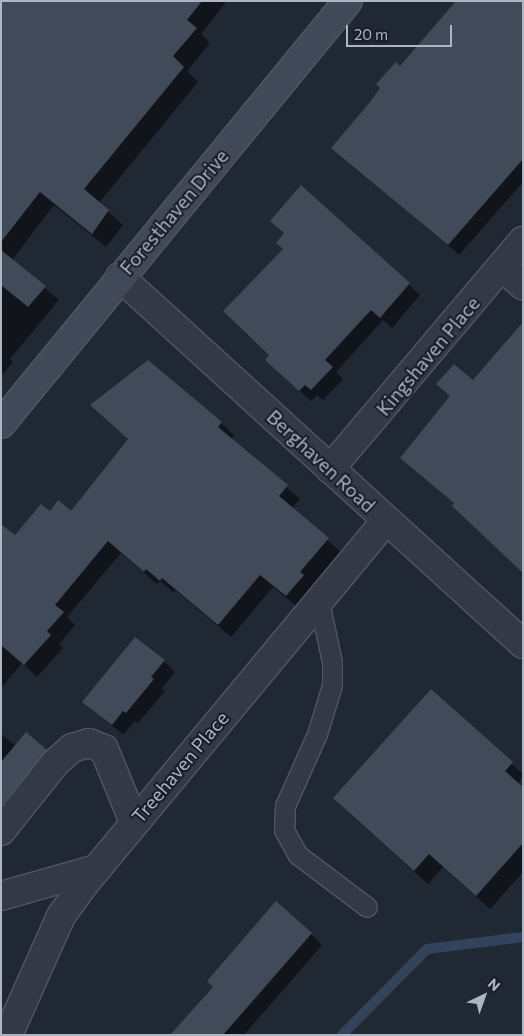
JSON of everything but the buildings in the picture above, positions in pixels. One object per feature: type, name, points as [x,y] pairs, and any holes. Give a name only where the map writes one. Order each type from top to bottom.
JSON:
[{"type":"street","name":"Foresthaven Drive","points":[[1,424],[348,1]]},
{"type":"street","name":"Kingshaven Place","points":[[330,469],[523,241]]},
{"type":"street","points":[[502,267],[523,285]]},
{"type":"street","name":"Berghaven Road","points":[[120,277],[523,644]]},
{"type":"street","name":"Treehaven Place","points":[[8,1035],[61,916],[134,822],[386,521]]},
{"type":"street","points":[[1,831],[56,763],[72,748],[89,743],[104,750],[134,822]]},
{"type":"street","points":[[1,896],[96,869]]},
{"type":"lane","points":[[319,601],[332,662],[332,685],[316,734],[284,806],[284,830],[298,855],[367,907]]},
{"type":"waterway","points":[[342,1035],[427,949],[523,937]]}]
